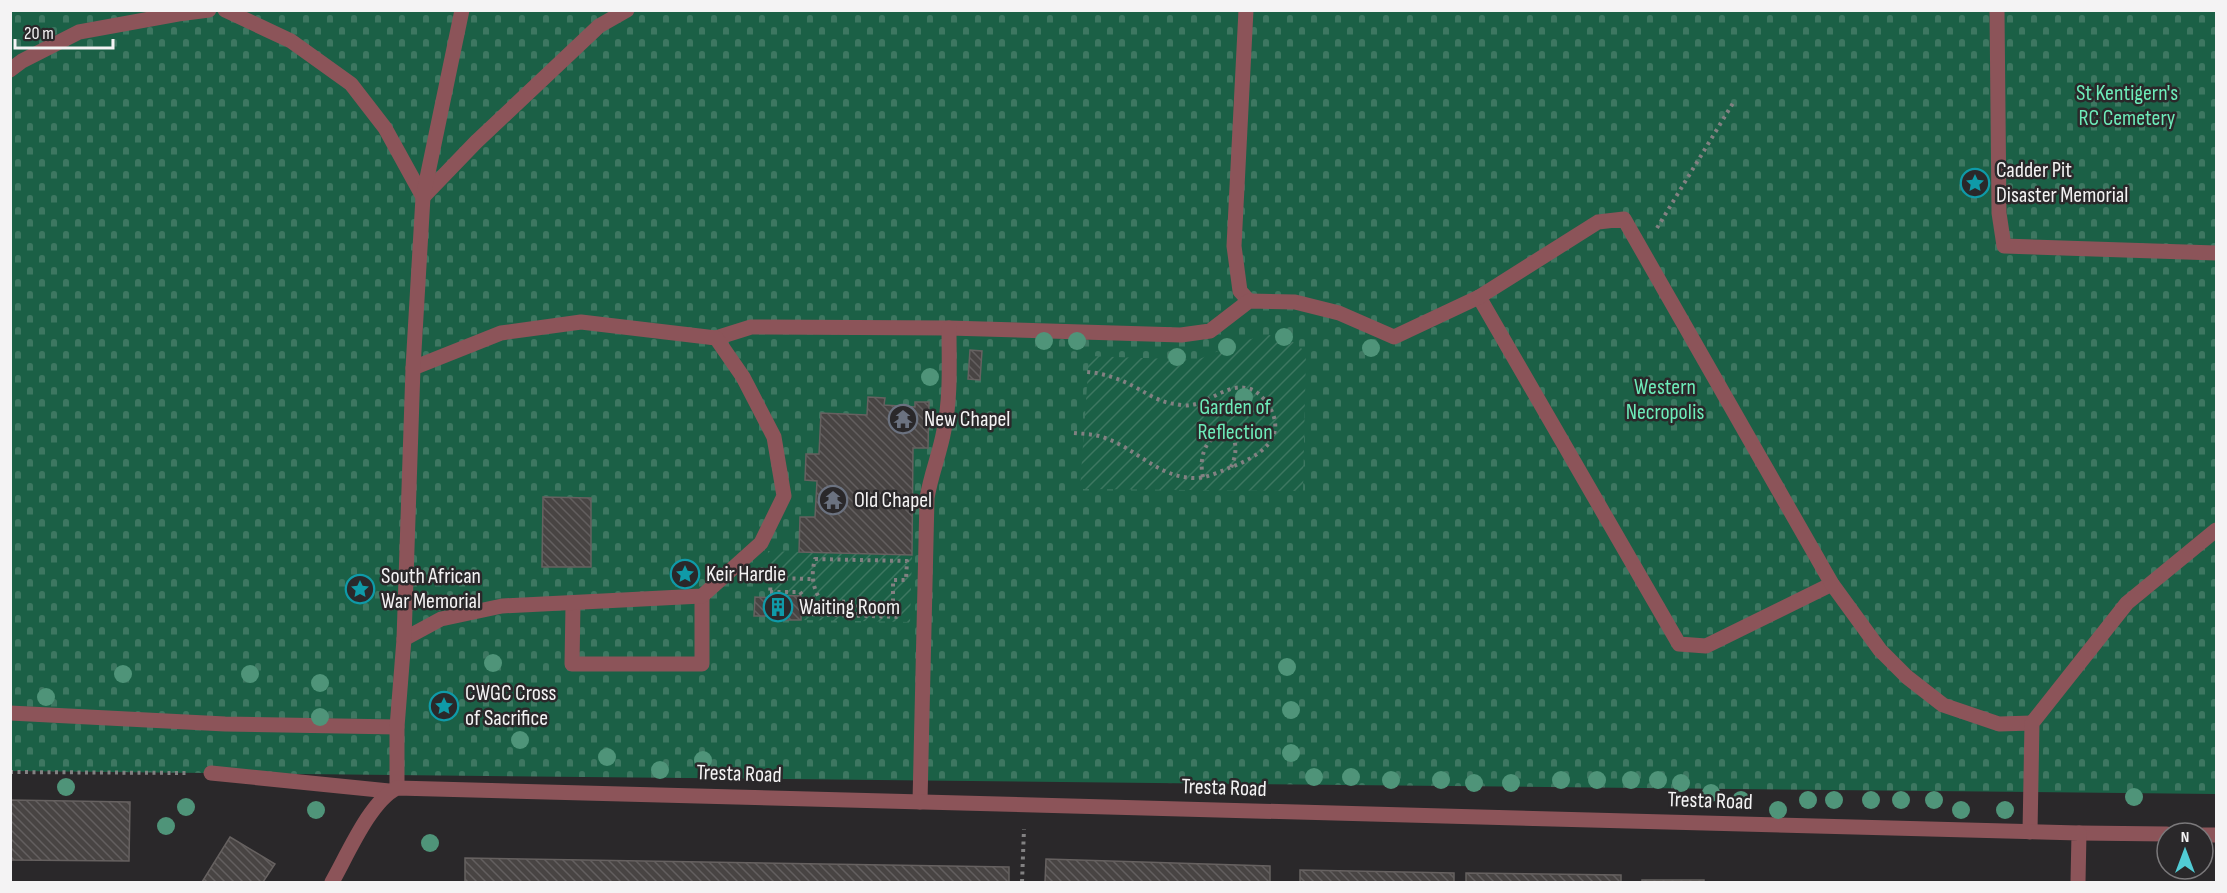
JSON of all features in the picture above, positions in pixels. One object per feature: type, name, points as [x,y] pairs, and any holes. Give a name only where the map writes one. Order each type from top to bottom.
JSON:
[{"type":"street","points":[[10,70],[21,61],[79,32],[209,10]]},
{"type":"street","points":[[225,10],[291,41],[351,84],[385,128],[423,197]]},
{"type":"street","points":[[332,882],[371,813],[393,790],[404,639],[413,368],[423,197],[462,10]]},
{"type":"street","points":[[423,197],[476,142],[599,26],[627,10]]},
{"type":"street","points":[[1246,10],[1234,246],[1240,291],[1249,301]]},
{"type":"street","points":[[1997,10],[1999,213],[2004,246],[2217,253]]},
{"type":"street","points":[[413,368],[501,333],[581,322],[716,338],[751,327],[949,328],[1181,335],[1210,331],[1249,301],[1295,302],[1339,313],[1394,337],[1479,297],[1598,222],[1624,219],[1832,584],[1880,650],[1907,677],[1943,705],[1999,724],[2032,723]]},
{"type":"street","points":[[1479,297],[1679,644],[1706,646],[1832,584]]},
{"type":"street","points":[[920,802],[927,498],[932,471],[944,432],[949,400],[949,328]]},
{"type":"street","points":[[404,639],[441,619],[502,606],[702,596],[761,543],[784,496],[774,437],[743,377],[716,338]]},
{"type":"street","points":[[2030,832],[2032,723],[2127,603],[2217,530]]},
{"type":"street","points":[[573,604],[572,664],[702,664],[702,596]]},
{"type":"street","points":[[10,713],[225,724],[397,727]]},
{"type":"street","name":"Tresta Road","points":[[212,773],[393,790],[2155,834]]},
{"type":"street","points":[[2078,882],[2079,833]]},
{"type":"path","points":[[1643,252],[1732,103]]},
{"type":"path","points":[[1074,433],[1095,434],[1107,438],[1129,449],[1157,468],[1181,477],[1203,477],[1230,468],[1251,459],[1269,446],[1272,439],[1275,425],[1272,410],[1261,395],[1245,387],[1230,390],[1192,405],[1174,404],[1163,402],[1125,382],[1100,373],[1088,372]]},
{"type":"path","points":[[1203,477],[1201,468],[1204,452],[1211,440],[1218,435],[1226,435],[1234,439],[1236,454],[1230,468]]},
{"type":"path","points":[[890,554],[890,560]]},
{"type":"path","points":[[906,580],[893,580],[893,603],[821,601],[814,589],[812,579],[816,559],[907,561],[906,580],[910,589]]},
{"type":"path","points":[[770,578],[812,579]]},
{"type":"path","points":[[770,592],[800,592],[806,600],[806,614],[909,617]]},
{"type":"path","points":[[858,602],[858,615]]},
{"type":"path","points":[[10,772],[212,773]]},
{"type":"path","points":[[1022,882],[1025,805]]},
{"type":"green space","name":"Western Necropolis","points":[[11,11],[2216,11],[2216,794],[11,771]]},
{"type":"green space","name":"Garden of Reflection","points":[[1269,335],[1293,342],[1306,352],[1303,491],[1080,489],[1089,356],[1197,360],[1242,341]]},
{"type":"green space","points":[[768,551],[912,555],[910,622],[801,620],[801,596],[774,595],[774,598],[767,598]]},
{"type":"building","points":[[970,350],[982,351],[980,380],[968,379]]},
{"type":"building","points":[[868,397],[885,398],[884,405],[915,407],[915,402],[929,402],[928,448],[913,448],[912,555],[799,552],[800,517],[815,517],[817,481],[805,480],[806,454],[819,454],[821,413],[867,415]]},
{"type":"building","points":[[543,497],[591,498],[591,567],[542,567]]},
{"type":"building","name":"Waiting Room","points":[[774,595],[801,596],[801,620],[773,620],[773,616],[754,616],[755,597],[774,598]]},
{"type":"building","points":[[10,800],[130,802],[129,861],[10,860]]},
{"type":"building","points":[[230,837],[275,864],[263,882],[202,882]]},
{"type":"building","points":[[465,858],[1009,867],[1009,882],[465,882]]},
{"type":"building","points":[[1046,859],[1270,866],[1270,882],[1045,882]]},
{"type":"building","points":[[1300,870],[1454,873],[1454,882],[1300,882]]},
{"type":"building","points":[[1466,873],[1621,875],[1621,882],[1466,882]]},
{"type":"building","points":[[1642,880],[1704,880],[1704,882],[1642,882]]},
{"type":"place","name":"Cadder Pit Disaster Memorial","points":[[1975,183]]},
{"type":"place","name":"New Chapel","points":[[903,419]]},
{"type":"place","name":"Old Chapel","points":[[833,500]]},
{"type":"place","name":"Keir Hardie","points":[[685,574]]},
{"type":"place","name":"South African War Memorial","points":[[360,589]]},
{"type":"place","name":"Waiting Room","points":[[778,607]]},
{"type":"place","name":"CWGC Cross of Sacrifice","points":[[444,706]]},
{"type":"park label","name":"St Kentigern's RC Cemetery","points":[[2127,106]]}]
